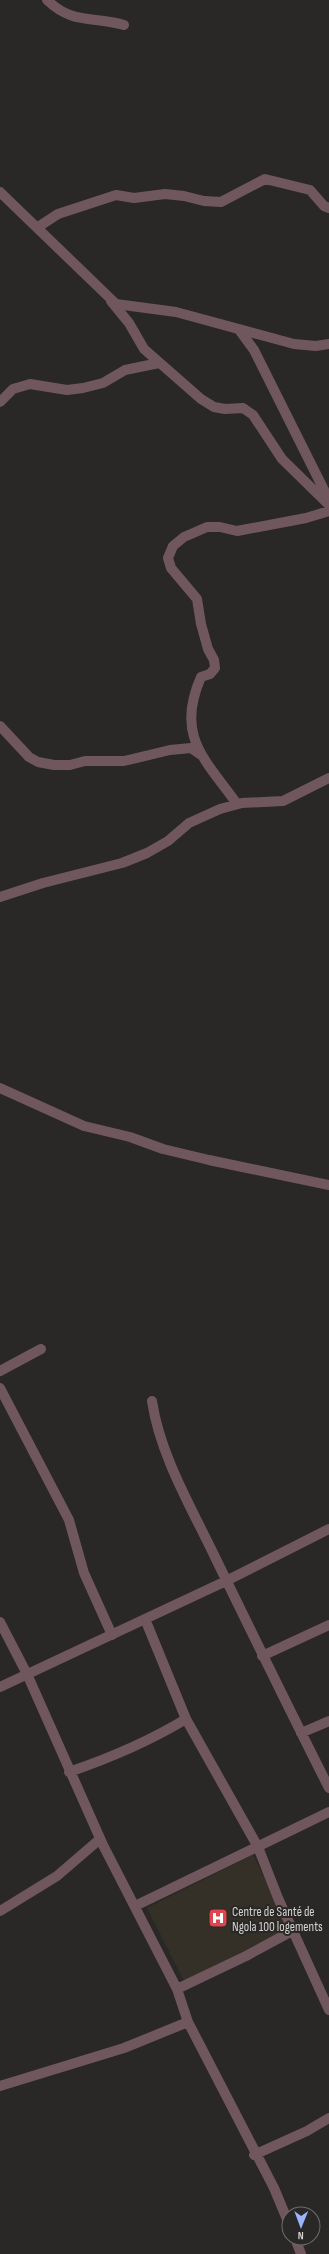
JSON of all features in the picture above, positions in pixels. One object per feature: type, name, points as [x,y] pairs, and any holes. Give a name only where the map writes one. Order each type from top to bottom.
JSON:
[{"type":"street","points":[[47,0],[58,11],[69,16],[108,20],[124,25]]},
{"type":"street","points":[[38,227],[58,214],[116,195],[134,198],[165,194],[184,196],[204,201],[221,202],[265,179],[310,190],[324,206],[329,208]]},
{"type":"street","points":[[0,192],[38,227],[111,300],[130,323],[144,349],[200,399],[214,407],[225,409],[243,408],[253,415],[282,459],[329,505]]},
{"type":"street","points":[[111,300],[128,307],[176,312],[240,331],[294,344],[316,346],[329,344]]},
{"type":"street","points":[[240,331],[254,350],[329,500]]},
{"type":"street","points":[[0,402],[14,389],[30,384],[67,390],[83,388],[103,383],[125,370],[159,363]]},
{"type":"street","points":[[237,804],[202,756],[193,733],[190,711],[193,696],[202,677],[210,674],[215,668],[214,660],[208,649],[197,599],[171,568],[168,558],[173,546],[184,537],[207,527],[220,527],[237,531],[306,518],[329,511]]},
{"type":"street","points":[[0,726],[29,757],[38,762],[54,765],[70,765],[85,761],[124,761],[170,750],[191,748],[202,756]]},
{"type":"street","points":[[0,897],[43,883],[122,863],[168,841],[190,823],[220,809],[237,804],[283,801],[329,778]]},
{"type":"street","points":[[0,1088],[84,1126],[130,1137],[163,1149],[329,1185]]},
{"type":"street","points":[[0,1371],[41,1349]]},
{"type":"street","points":[[0,1388],[66,1514],[76,1540],[84,1573],[112,1635]]},
{"type":"street","points":[[152,1401],[154,1417],[171,1463],[262,1656],[329,1788]]},
{"type":"street","points":[[0,1687],[226,1581],[329,1528]]},
{"type":"street","points":[[145,1618],[186,1719],[258,1847],[278,1898],[294,1930],[329,2010]]},
{"type":"street","points":[[0,1622],[27,1674],[69,1772],[100,1839],[177,1989],[188,2022],[254,2154],[274,2188],[282,2206]]},
{"type":"street","points":[[262,1656],[329,1625]]},
{"type":"street","points":[[69,1772],[120,1754],[156,1737],[186,1719]]},
{"type":"street","points":[[301,1733],[329,1721]]},
{"type":"street","points":[[135,1906],[329,1812]]},
{"type":"street","points":[[0,1911],[57,1876],[100,1839]]},
{"type":"street","points":[[177,1989],[246,1956],[294,1930]]},
{"type":"street","points":[[0,2086],[124,2048],[188,2022]]},
{"type":"street","points":[[254,2154],[307,2131],[329,2118]]},
{"type":"shaded area","name":"Centre de Santé de Ngola 100 logements","points":[[253,1855],[290,1928],[184,1981],[147,1908]]},
{"type":"place","name":"Centre de Santé de Ngola 100 logements","points":[[218,1918]]}]
